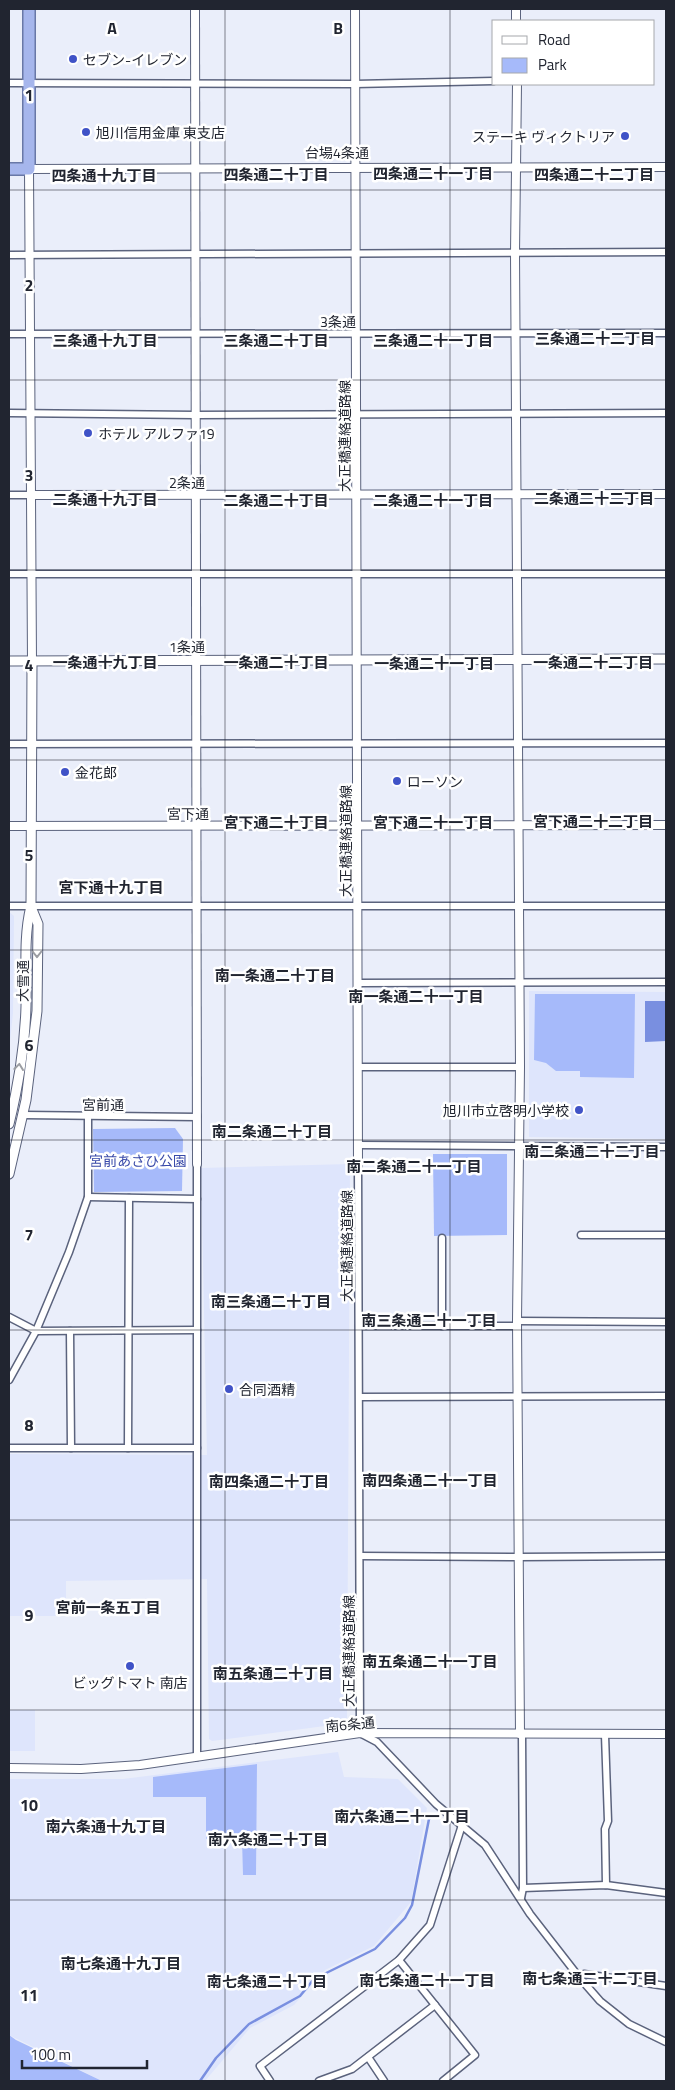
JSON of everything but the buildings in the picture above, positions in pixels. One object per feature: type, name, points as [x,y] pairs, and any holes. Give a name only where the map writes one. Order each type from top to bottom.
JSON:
[{"type":"highway","name":"大雪通","points":[[29,9],[29,169]]},
{"type":"highway","name":"台場4条通","points":[[9,169],[29,169]]},
{"type":"main road","name":"1条通","points":[[9,661],[666,659]]},
{"type":"main road","name":"大雪通","points":[[9,1118],[26,1008],[26,924],[31,906],[32,661]]},
{"type":"main road","name":"大雪通","points":[[9,1174],[24,1116],[37,1012],[38,924],[31,906]]},
{"type":"street","points":[[195,9],[196,168],[194,255],[198,826],[197,1758]]},
{"type":"street","name":"大正橋連絡道路線","points":[[355,9],[360,1733]]},
{"type":"street","points":[[9,83],[355,84],[492,81]]},
{"type":"street","points":[[517,85],[515,253],[517,333],[520,1068],[517,1323],[523,1888],[521,1898]]},
{"type":"street","name":"台場4条通","points":[[29,169],[666,167]]},
{"type":"street","name":"大雪通","points":[[29,169],[32,661]]},
{"type":"street","points":[[9,255],[666,252]]},
{"type":"street","name":"3条通","points":[[9,334],[666,333]]},
{"type":"street","points":[[9,412],[195,415],[666,413]]},
{"type":"street","name":"2条通","points":[[9,495],[666,494]]},
{"type":"street","points":[[9,574],[666,574]]},
{"type":"street","points":[[9,744],[666,743]]},
{"type":"street","name":"宮下通","points":[[9,826],[666,825]]},
{"type":"street","points":[[9,906],[666,906]]},
{"type":"street","points":[[358,983],[666,982]]},
{"type":"street","points":[[358,1067],[520,1068]]},
{"type":"street","name":"宮前通","points":[[9,1118],[24,1116],[197,1117]]},
{"type":"street","points":[[9,1380],[36,1331],[69,1252],[88,1197],[88,1117]]},
{"type":"street","points":[[358,1145],[666,1147]]},
{"type":"street","points":[[88,1197],[197,1199]]},
{"type":"street","points":[[128,1448],[129,1198]]},
{"type":"street","points":[[581,1235],[666,1235]]},
{"type":"street","points":[[442,1238],[442,1326]]},
{"type":"street","points":[[9,1317],[36,1331],[197,1330]]},
{"type":"street","points":[[359,1326],[666,1322]]},
{"type":"street","points":[[70,1331],[71,1448]]},
{"type":"street","points":[[360,1397],[666,1396]]},
{"type":"street","points":[[9,1448],[197,1448]]},
{"type":"street","points":[[360,1556],[520,1558],[666,1556]]},
{"type":"street","points":[[360,1733],[377,1742],[436,1804],[485,1845],[579,1977],[600,2001],[629,2024],[666,2042]]},
{"type":"street","name":"南6条通","points":[[9,1768],[81,1769],[140,1765],[360,1733],[666,1734]]},
{"type":"street","points":[[605,1735],[608,1821],[605,1829],[606,1886]]},
{"type":"street","points":[[270,2081],[260,2066],[399,1960],[430,1925],[462,1825]]},
{"type":"street","points":[[523,1888],[606,1886],[666,1893]]},
{"type":"street","points":[[399,1960],[475,2055],[443,2081]]},
{"type":"street","points":[[579,1977],[584,1974],[666,1986]]},
{"type":"street","points":[[319,2081],[352,2069],[435,2005]]},
{"type":"street","points":[[368,2057],[384,2081]]},
{"type":"shaded area","points":[[9,912],[14,916],[13,1013],[9,1051]]},
{"type":"shaded area","points":[[529,991],[666,992],[666,1139],[529,1137]]},
{"type":"shaded area","points":[[645,1001],[665,1001],[666,1041],[645,1042]]},
{"type":"shaded area","points":[[350,1164],[347,1723],[212,1741],[209,1739],[207,1579],[66,1581],[66,1616],[9,1616],[9,1454],[207,1455],[201,1168]]},
{"type":"shaded area","points":[[9,1710],[35,1710],[35,1751],[9,1751]]},
{"type":"shaded area","points":[[338,1752],[344,1777],[398,1779],[427,1808],[411,1902],[374,1946],[325,1970],[294,2005],[250,2028],[205,2081],[102,2081],[9,2035],[9,1779],[123,1779]]},
{"type":"green space","points":[[535,994],[635,994],[634,1078],[580,1077],[580,1071],[556,1071],[546,1063],[534,1060]]},
{"type":"green space","name":"宮前あさひ公園","points":[[175,1128],[183,1139],[182,1191],[94,1192],[93,1129]]},
{"type":"green space","points":[[433,1154],[507,1154],[507,1235],[434,1236]]},
{"type":"green space","points":[[257,1764],[256,1875],[243,1875],[242,1839],[206,1839],[206,1797],[153,1797],[153,1777]]},
{"type":"green space","points":[[9,2035],[16,2040],[102,2081],[9,2081]]},
{"type":"waterway","points":[[200,2081],[216,2058],[249,2024],[300,1996],[314,1979],[375,1949],[405,1918],[412,1905],[429,1819],[433,1815]]},
{"type":"place","name":"セブン-イレブン","points":[[73,59]]},
{"type":"place","name":"旭川信用金庫 東支店","points":[[86,132]]},
{"type":"place","name":"ステーキ ヴィクトリア","points":[[625,136]]},
{"type":"place","name":"ホテル アルファ19","points":[[88,433]]},
{"type":"place","name":"金花郎","points":[[65,772]]},
{"type":"place","name":"ローソン","points":[[397,781]]},
{"type":"place","name":"旭川市立啓明小学校","points":[[579,1110]]},
{"type":"place","name":"合同酒精","points":[[229,1389]]},
{"type":"place","name":"ビッグトマト 南店","points":[[130,1666]]},
{"type":"district","name":"四条通二十一丁目","points":[[433,173]]},
{"type":"district","name":"四条通二十丁目","points":[[276,174]]},
{"type":"district","name":"四条通二十二丁目","points":[[594,174]]},
{"type":"district","name":"四条通十九丁目","points":[[104,175]]},
{"type":"district","name":"三条通二十二丁目","points":[[595,338]]},
{"type":"district","name":"三条通十九丁目","points":[[105,340]]},
{"type":"district","name":"三条通二十丁目","points":[[276,340]]},
{"type":"district","name":"三条通二十一丁目","points":[[433,340]]},
{"type":"district","name":"二条通二十二丁目","points":[[594,498]]},
{"type":"district","name":"二条通十九丁目","points":[[105,499]]},
{"type":"district","name":"二条通二十丁目","points":[[276,500]]},
{"type":"district","name":"二条通二十一丁目","points":[[433,500]]},
{"type":"district","name":"一条通十九丁目","points":[[105,662]]},
{"type":"district","name":"一条通二十丁目","points":[[276,662]]},
{"type":"district","name":"一条通二十二丁目","points":[[593,662]]},
{"type":"district","name":"一条通二十一丁目","points":[[434,663]]},
{"type":"district","name":"宮下通二十二丁目","points":[[593,821]]},
{"type":"district","name":"宮下通二十丁目","points":[[276,822]]},
{"type":"district","name":"宮下通二十一丁目","points":[[433,822]]},
{"type":"district","name":"宮下通十九丁目","points":[[111,887]]},
{"type":"district","name":"南一条通二十丁目","points":[[275,975]]},
{"type":"district","name":"南一条通二十一丁目","points":[[416,996]]},
{"type":"district","name":"南二条通二十丁目","points":[[272,1131]]},
{"type":"district","name":"南二条通二十二丁目","points":[[592,1151]]},
{"type":"district","name":"南二条通二十一丁目","points":[[414,1166]]},
{"type":"district","name":"南三条通二十丁目","points":[[271,1301]]},
{"type":"district","name":"南三条通二十一丁目","points":[[429,1320]]},
{"type":"district","name":"南四条通二十一丁目","points":[[430,1480]]},
{"type":"district","name":"南四条通二十丁目","points":[[269,1481]]},
{"type":"district","name":"宮前一条五丁目","points":[[108,1607]]},
{"type":"district","name":"南五条通二十一丁目","points":[[430,1661]]},
{"type":"district","name":"南五条通二十丁目","points":[[273,1673]]},
{"type":"district","name":"南六条通二十一丁目","points":[[402,1816]]},
{"type":"district","name":"南六条通十九丁目","points":[[106,1826]]},
{"type":"district","name":"南六条通二十丁目","points":[[268,1839]]},
{"type":"district","name":"南七条通十九丁目","points":[[121,1963]]},
{"type":"district","name":"南七条通二十二丁目","points":[[590,1978]]},
{"type":"district","name":"南七条通二十一丁目","points":[[427,1980]]},
{"type":"district","name":"南七条通二十丁目","points":[[267,1981]]}]
